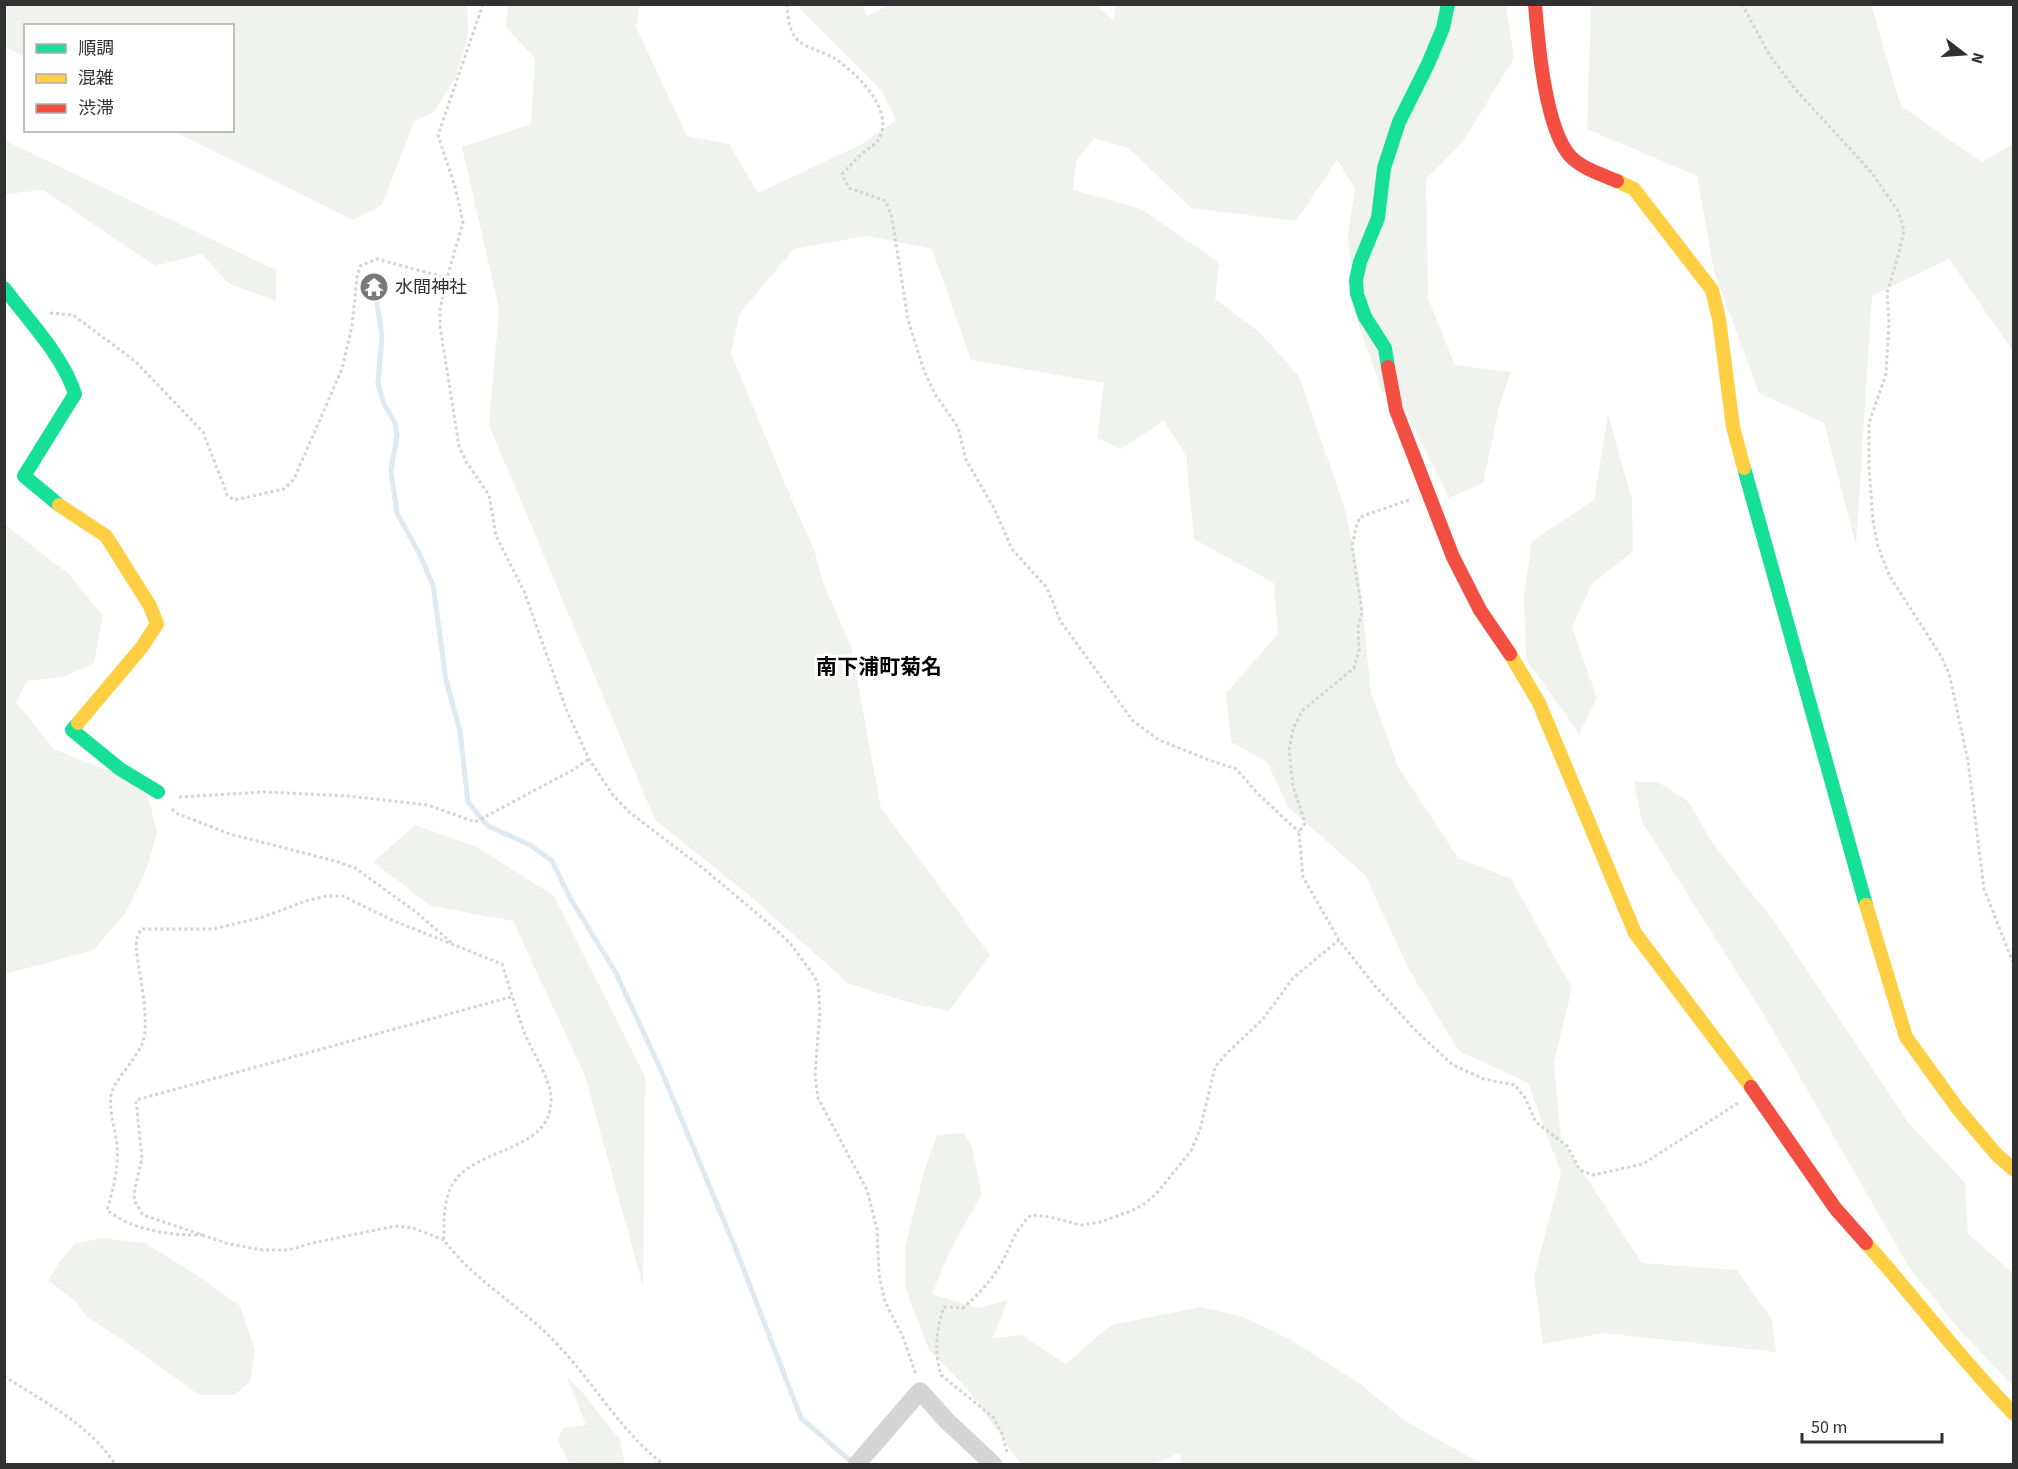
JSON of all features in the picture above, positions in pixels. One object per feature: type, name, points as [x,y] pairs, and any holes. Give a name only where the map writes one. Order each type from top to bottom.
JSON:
[{"type":"street","points":[[1448,4],[1443,28],[1399,122],[1384,168],[1378,218],[1360,262],[1356,280],[1357,294],[1365,316],[1385,348],[1396,410],[1429,493],[1466,585],[1480,610],[1511,654],[1539,703],[1635,933],[1755,1092],[1835,1208],[1914,1297],[1977,1376],[2013,1414]]},
{"type":"street","points":[[1535,4],[1541,71],[1552,116],[1562,144],[1570,156],[1581,165],[1634,189],[1712,290],[1719,320],[1736,436],[1868,914],[1906,1037],[1958,1109],[1996,1154],[2013,1170]]},
{"type":"street","points":[[4,288],[60,362],[70,378],[75,394],[24,476],[48,497],[106,536],[150,606],[158,624],[142,647],[72,730],[120,769],[158,792]]},
{"type":"street","points":[[857,1464],[920,1391],[993,1464]]},
{"type":"path","points":[[483,4],[438,135],[456,190],[463,223],[447,278],[441,309],[441,342],[459,446],[467,463],[489,495],[496,536],[524,591],[566,709],[589,759],[613,795],[629,812],[704,869],[790,943],[819,985],[820,1011],[815,1075],[818,1098],[867,1190],[877,1229],[879,1275],[885,1302],[903,1337],[920,1391]]},
{"type":"path","points":[[787,4],[791,31],[800,42],[822,51],[850,69],[875,100],[883,116],[884,129],[877,142],[842,174],[849,188],[886,201],[892,218],[909,320],[924,371],[934,394],[958,427],[966,460],[994,508],[1012,549],[1047,588],[1061,622],[1133,721],[1159,740],[1236,769],[1258,794],[1299,832]]},
{"type":"path","points":[[1742,4],[1776,64],[1796,90],[1872,173],[1898,211],[1904,230],[1887,293],[1889,321],[1886,374],[1869,423],[1873,521],[1878,547],[1889,575],[1941,656],[1949,673],[1968,761],[1984,889],[2013,965]]},
{"type":"path","points":[[25,318],[44,313],[72,315],[135,361],[203,432],[227,495],[234,500],[284,489],[294,479],[342,369],[352,326],[360,266],[377,259],[447,278]]},
{"type":"path","points":[[1429,493],[1360,517],[1356,527],[1352,547],[1362,612],[1358,627],[1359,651],[1354,668],[1302,711],[1293,729],[1289,750],[1293,786],[1305,823],[1299,832],[1303,877],[1339,940],[1375,986],[1415,1030],[1453,1065],[1484,1079],[1515,1085],[1525,1098],[1536,1122],[1567,1146],[1580,1170],[1593,1175],[1643,1164],[1755,1092]]},
{"type":"path","points":[[158,792],[171,797],[265,792],[348,796],[428,805],[475,822],[573,770],[589,759]]},
{"type":"path","points":[[158,792],[176,813],[230,834],[355,868],[416,912],[454,945]]},
{"type":"path","points":[[203,1235],[186,1235],[138,1226],[118,1219],[107,1210],[117,1167],[117,1147],[111,1105],[112,1091],[136,1056],[145,1036],[145,1019],[135,948],[136,938],[141,929],[213,929],[260,918],[309,900],[327,896],[343,896],[394,921],[502,964],[511,997],[551,1094],[548,1117],[539,1132],[463,1171],[454,1182],[446,1200],[444,1240]]},
{"type":"path","points":[[1008,1453],[994,1418],[940,1375],[936,1351],[938,1324],[944,1307],[963,1308],[984,1288],[1000,1265],[1018,1227],[1031,1215],[1081,1225],[1100,1222],[1143,1205],[1157,1193],[1191,1151],[1200,1130],[1215,1067],[1263,1019],[1293,978],[1339,940]]},
{"type":"path","points":[[511,997],[136,1100],[142,1158],[134,1200],[143,1215],[245,1247],[289,1250],[396,1226],[413,1227],[444,1240],[464,1263],[522,1311],[556,1343],[631,1435],[663,1464]]},
{"type":"path","points":[[4,1376],[84,1427],[115,1464]]},
{"type":"shaded area","points":[[5,4],[467,5],[468,36],[456,77],[435,111],[414,122],[382,205],[353,220],[175,132],[234,132],[234,24],[24,24],[24,56],[5,47]]},
{"type":"shaded area","points":[[1095,4],[1113,20],[1116,4],[1506,5],[1514,58],[1465,139],[1426,179],[1428,298],[1455,365],[1511,372],[1500,403],[1483,483],[1449,498],[1406,412],[1382,391],[1355,314],[1348,234],[1355,189],[1337,160],[1296,221],[1191,208],[1128,148],[1095,138],[1076,161],[1073,190],[1141,209],[1219,262],[1215,299],[1259,332],[1299,376],[1345,509],[1359,575],[1371,693],[1399,768],[1458,858],[1511,879],[1572,988],[1554,1063],[1561,1139],[1642,1263],[1737,1270],[1772,1320],[1776,1352],[1604,1333],[1543,1344],[1534,1277],[1561,1173],[1528,1083],[1459,1051],[1409,970],[1365,875],[1288,807],[1267,762],[1231,742],[1226,693],[1278,634],[1274,583],[1194,539],[1186,456],[1164,421],[1121,449],[1097,438],[1104,383],[971,360],[932,249],[867,236],[794,249],[740,313],[731,353],[814,549],[823,582],[851,647],[881,808],[990,955],[949,1011],[911,1003],[849,984],[750,896],[655,820],[489,425],[499,309],[462,147],[531,124],[535,59],[506,27],[508,5],[640,5],[636,27],[687,136],[729,144],[758,193],[860,145],[896,120],[881,90],[800,9],[800,5],[862,5],[867,16],[889,5]]},
{"type":"shaded area","points":[[1871,4],[1901,106],[1982,162],[2013,144],[2013,351],[1949,259],[1872,296],[1856,545],[1824,423],[1759,393],[1714,271],[1697,176],[1587,129],[1591,5]]},
{"type":"shaded area","points":[[4,140],[276,270],[276,301],[229,284],[202,254],[155,266],[43,190],[5,194]]},
{"type":"shaded area","points":[[1608,414],[1632,500],[1633,551],[1592,584],[1572,627],[1597,698],[1579,734],[1526,659],[1524,595],[1532,541],[1594,500]]},
{"type":"shaded area","points":[[4,524],[70,575],[103,616],[94,663],[63,677],[27,681],[16,702],[54,749],[123,777],[148,796],[157,833],[146,870],[126,912],[94,950],[5,974]]},
{"type":"shaded area","points":[[1634,782],[1658,782],[1689,802],[1713,844],[1776,924],[1908,1122],[1965,1183],[1968,1234],[2013,1273],[2013,1386],[1962,1333],[1910,1269],[1767,1020],[1642,822]]},
{"type":"shaded area","points":[[415,825],[477,847],[554,896],[645,1076],[643,1287],[585,1076],[513,921],[431,906],[373,862]]},
{"type":"shaded area","points":[[964,1133],[972,1147],[982,1195],[954,1243],[932,1294],[978,1308],[1008,1300],[993,1338],[1022,1335],[1066,1364],[1111,1325],[1201,1307],[1244,1317],[1291,1340],[1359,1383],[1404,1420],[1482,1464],[1182,1464],[1179,1453],[1154,1464],[1021,1464],[967,1388],[929,1350],[905,1288],[905,1247],[925,1168],[937,1135]]},
{"type":"shaded area","points":[[102,1238],[145,1243],[200,1277],[240,1306],[255,1350],[250,1382],[234,1395],[199,1395],[87,1317],[75,1301],[48,1280],[60,1261],[75,1244]]},
{"type":"shaded area","points":[[567,1377],[582,1392],[620,1440],[625,1464],[570,1464],[557,1440],[563,1428],[586,1425]]},
{"type":"waterway","points":[[374,287],[382,335],[378,383],[384,404],[395,423],[397,435],[391,471],[397,513],[433,585],[446,680],[460,731],[468,802],[488,826],[530,845],[552,861],[570,898],[616,973],[661,1070],[737,1252],[801,1418],[853,1463]]},
{"type":"traffic: fast","points":[[1388,367],[1385,348],[1365,317],[1357,294],[1356,280],[1360,262],[1378,218],[1384,168],[1399,122],[1443,28],[1448,4]]},
{"type":"traffic: fast","points":[[4,288],[54,352],[75,394],[24,476],[59,505]]},
{"type":"traffic: fast","points":[[1744,468],[1866,905]]},
{"type":"traffic: fast","points":[[78,723],[72,730],[120,769],[158,792]]},
{"type":"traffic: slow","points":[[1617,181],[1634,189],[1712,290],[1719,319],[1733,427],[1744,468]]},
{"type":"traffic: slow","points":[[59,505],[106,536],[150,606],[157,624],[142,647],[78,723]]},
{"type":"traffic: slow","points":[[1510,654],[1539,703],[1635,933],[1751,1087]]},
{"type":"traffic: slow","points":[[1866,905],[1906,1037],[1958,1109],[1996,1154],[2014,1170]]},
{"type":"traffic: slow","points":[[1866,1243],[2014,1414]]},
{"type":"traffic: jam","points":[[1535,4],[1544,84],[1555,127],[1562,144],[1571,157],[1581,165],[1617,181]]},
{"type":"traffic: jam","points":[[1388,367],[1396,410],[1453,557],[1480,610],[1510,654]]},
{"type":"traffic: jam","points":[[1751,1087],[1835,1208],[1866,1243]]},
{"type":"place","name":"水間神社","points":[[374,287]]},
{"type":"district","name":"南下浦町菊名","points":[[879,667]]}]
